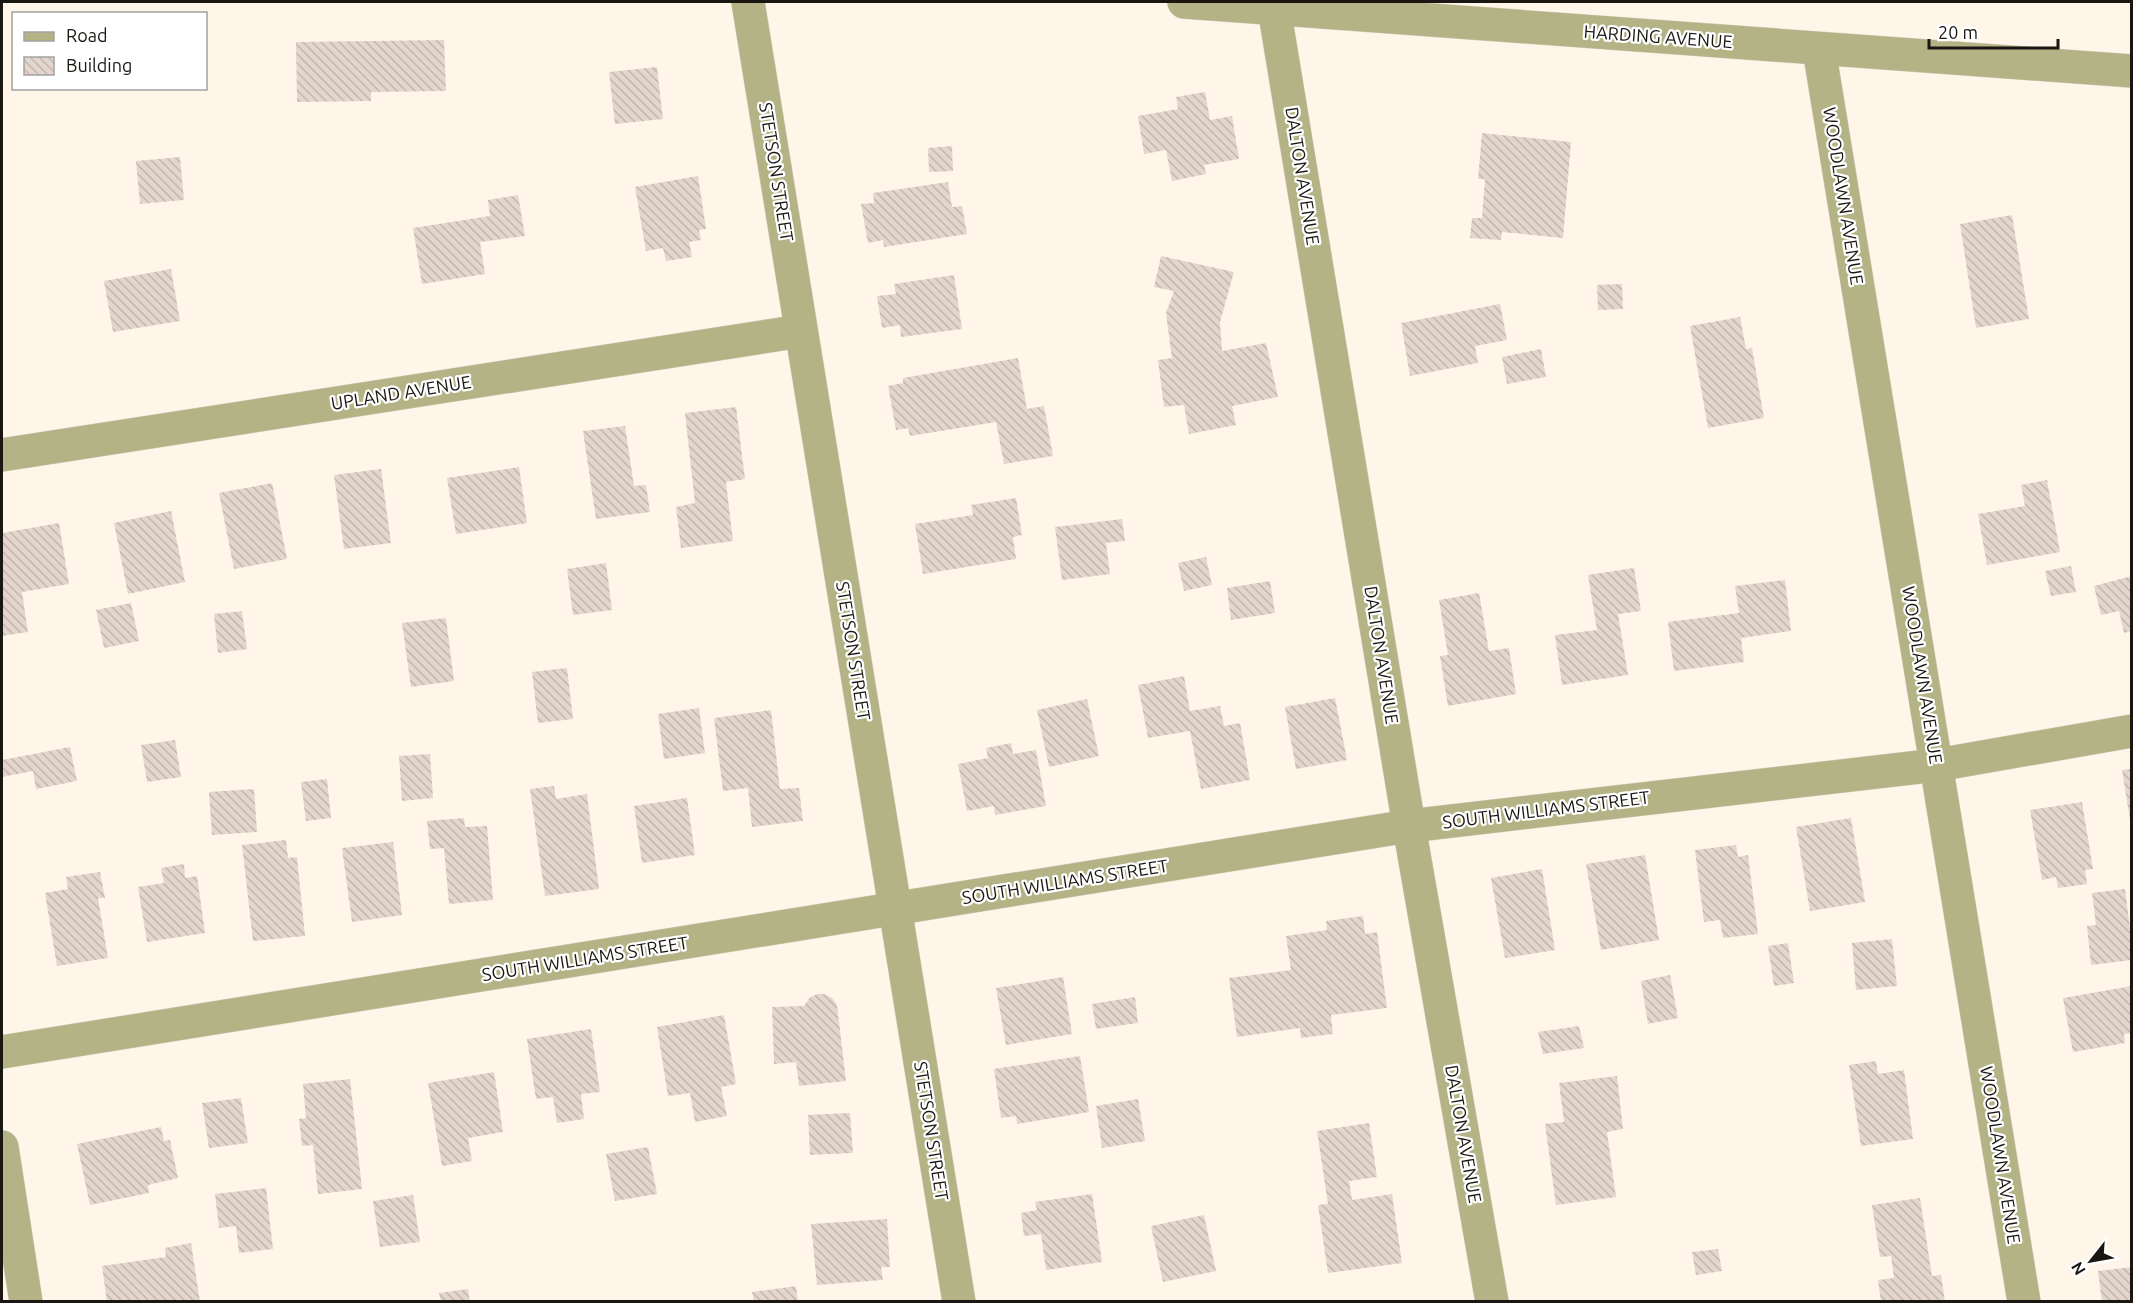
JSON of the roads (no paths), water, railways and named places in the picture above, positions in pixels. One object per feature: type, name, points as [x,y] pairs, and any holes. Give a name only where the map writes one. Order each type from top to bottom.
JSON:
[{"type":"street","name":"STETSON STREET","points":[[748,2],[959,1302]]},
{"type":"street","name":"HARDING AVENUE","points":[[1184,2],[2132,71]]},
{"type":"street","name":"DALTON AVENUE","points":[[1274,8],[1409,826],[1492,1302]]},
{"type":"street","name":"WOODLAWN AVENUE","points":[[1819,49],[2024,1302]]},
{"type":"street","name":"UPLAND AVENUE","points":[[2,455],[801,331]]},
{"type":"street","name":"SOUTH WILLIAMS STREET","points":[[2,1052],[1409,826],[1936,765],[2132,731]]},
{"type":"street","points":[[2,1147],[27,1302]]}]
